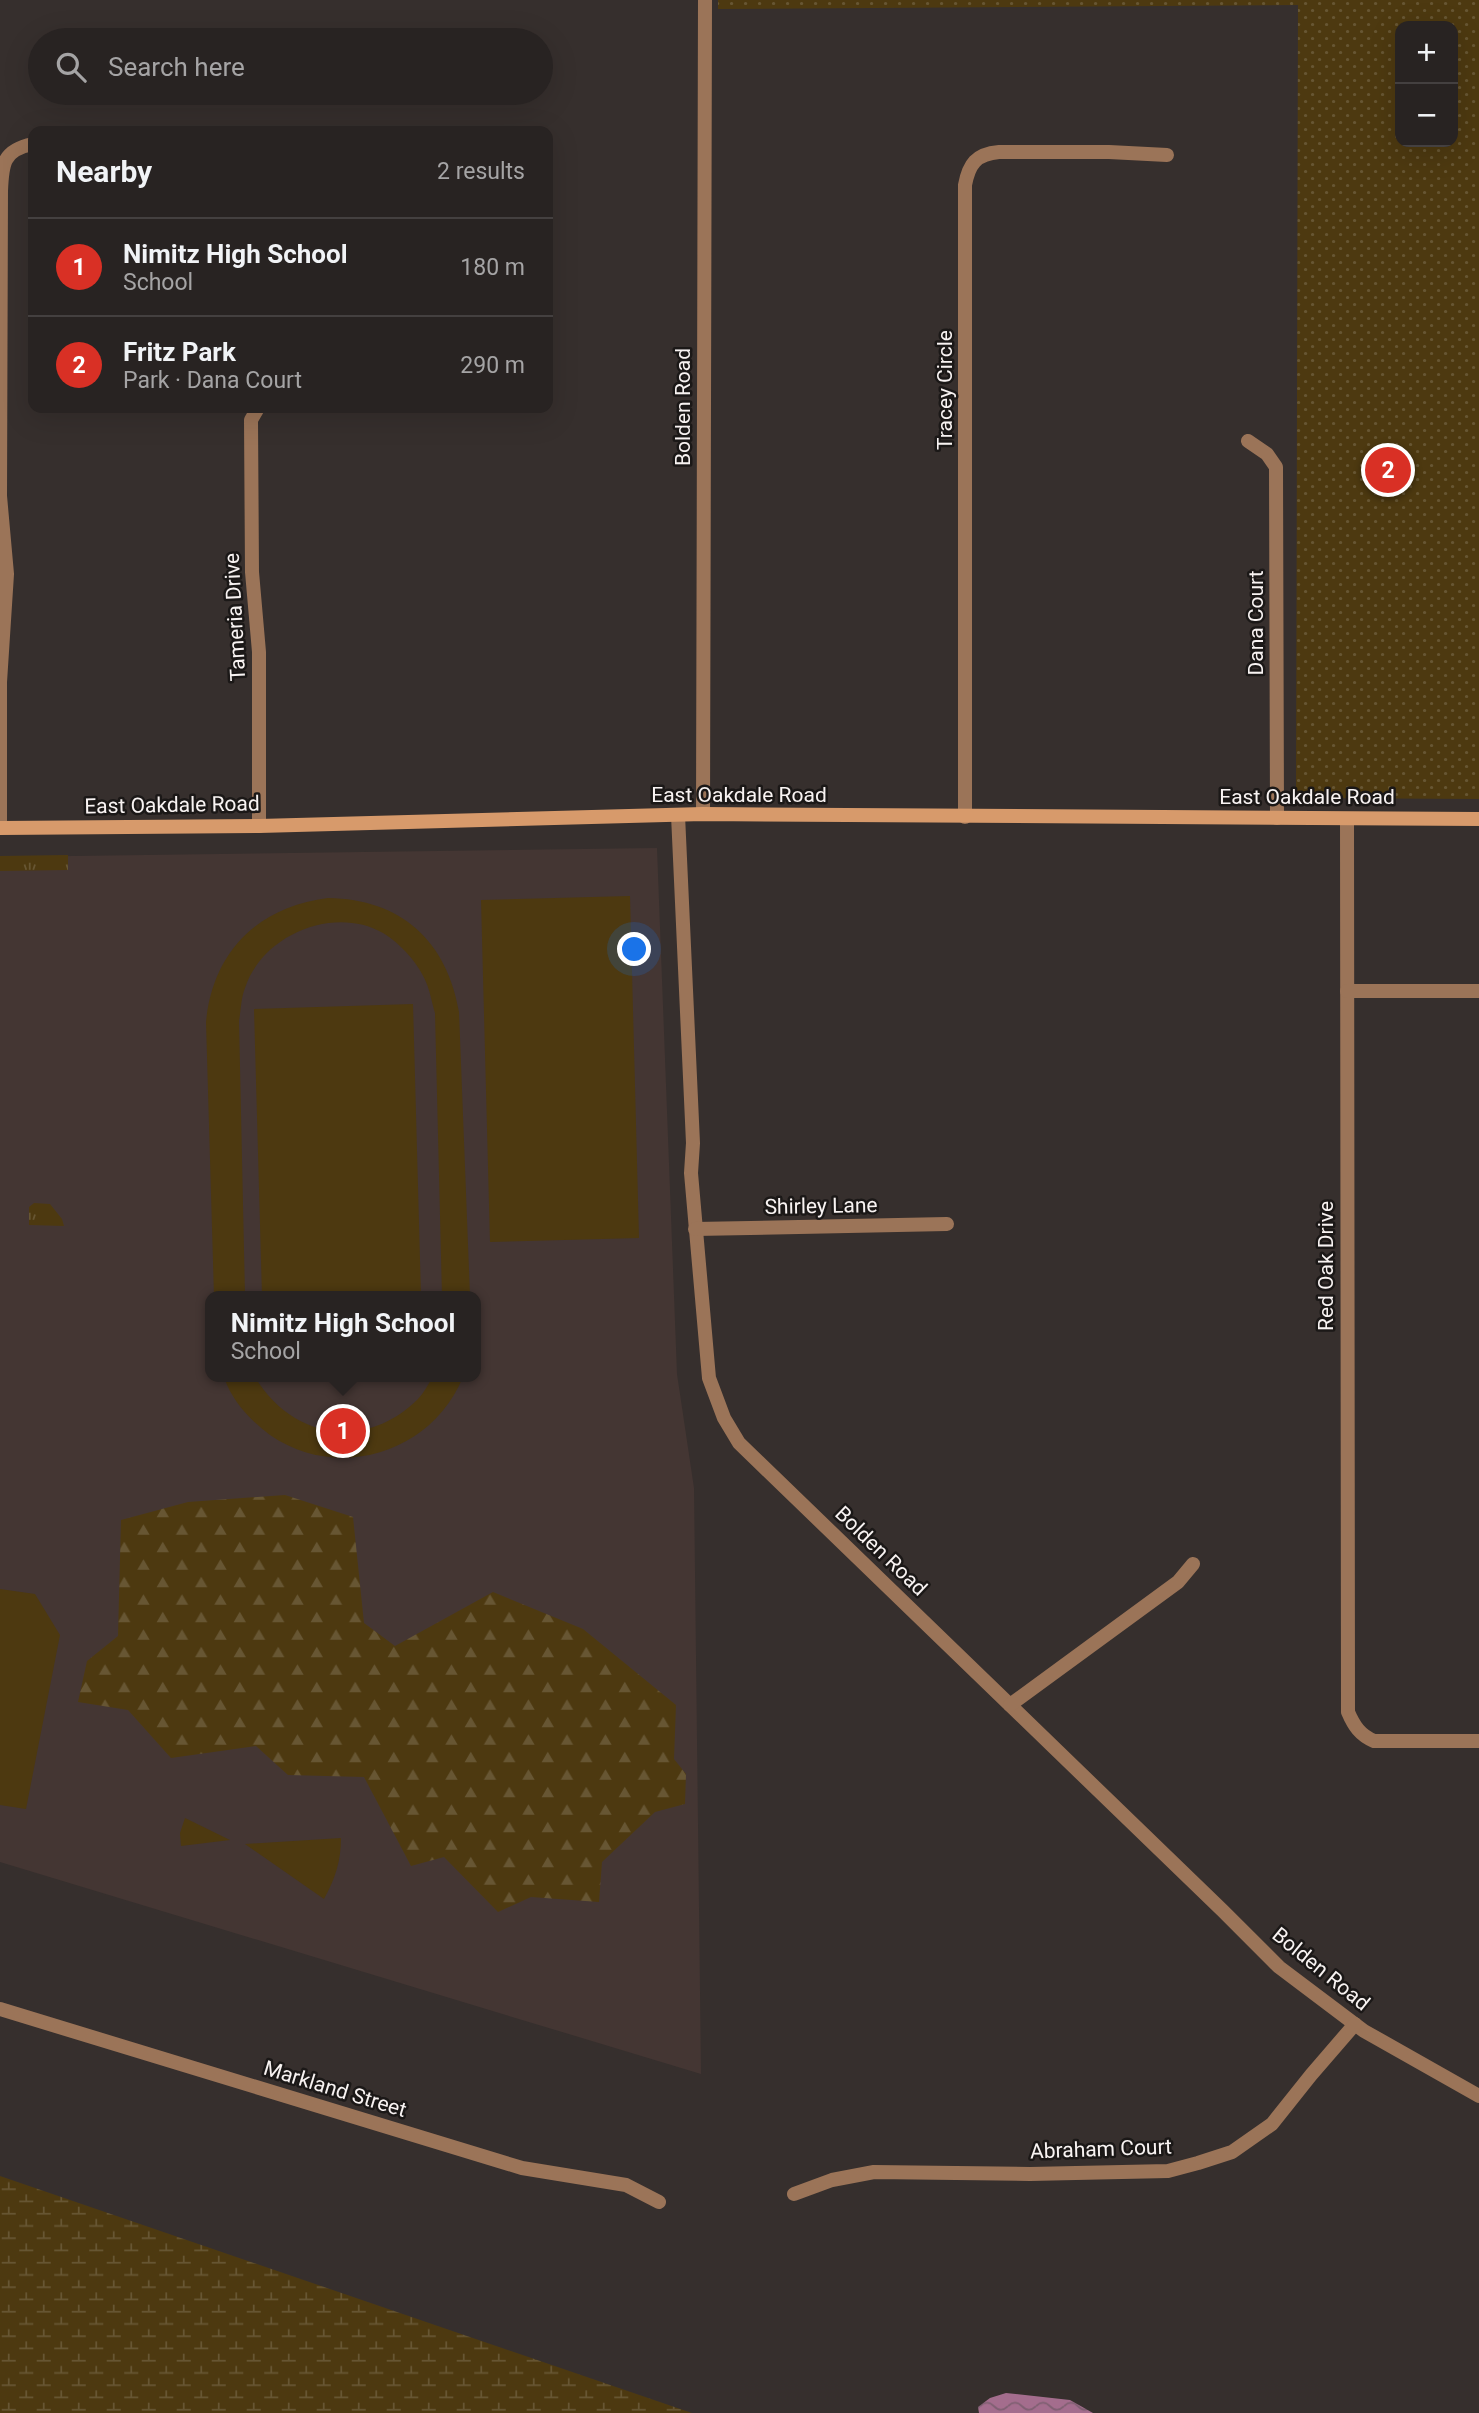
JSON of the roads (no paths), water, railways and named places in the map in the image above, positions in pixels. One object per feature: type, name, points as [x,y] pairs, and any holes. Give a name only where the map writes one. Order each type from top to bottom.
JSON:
[{"type":"street","name":"Bolden Road","points":[[703,814],[705,0]]},
{"type":"street","points":[[0,828],[0,682],[7,574],[0,496],[1,191],[6,158],[15,149],[28,145]]},
{"type":"street","name":"Tracey Circle","points":[[965,817],[967,171],[973,161],[984,153],[1109,152],[1167,155]]},
{"type":"street","name":"Tameria Drive","points":[[255,413],[251,420],[252,572],[259,652],[259,826]]},
{"type":"street","name":"Dana Court","points":[[1248,440],[1267,454],[1276,467],[1277,818]]},
{"type":"street","name":"East Oakdale Road","points":[[0,828],[259,826],[703,814],[1479,819]]},
{"type":"street","name":"Bolden Road","points":[[678,815],[694,1143],[691,1173],[709,1378],[724,1418],[739,1443],[1279,1967],[1355,2024],[1479,2096]]},
{"type":"street","name":"Red Oak Drive","points":[[1347,819],[1348,1712],[1354,1726],[1365,1738],[1374,1741],[1479,1741]]},
{"type":"street","points":[[1347,991],[1479,991]]},
{"type":"street","name":"Shirley Lane","points":[[695,1230],[947,1224]]},
{"type":"street","points":[[1010,1705],[1178,1582],[1193,1564]]},
{"type":"street","name":"Markland Street","points":[[0,2009],[522,2168],[626,2185],[659,2202]]},
{"type":"street","name":"Abraham Court","points":[[794,2194],[832,2180],[874,2172],[1030,2174],[1168,2171],[1198,2163],[1232,2152],[1272,2124],[1355,2024]]},
{"type":"water","points":[[1006,2393],[1070,2400],[1093,2413],[979,2413],[978,2407],[990,2398]]},
{"type":"place","name":"Fritz Park","points":[[1388,470]]},
{"type":"place","name":"Nimitz High School","points":[[343,1431]]}]
